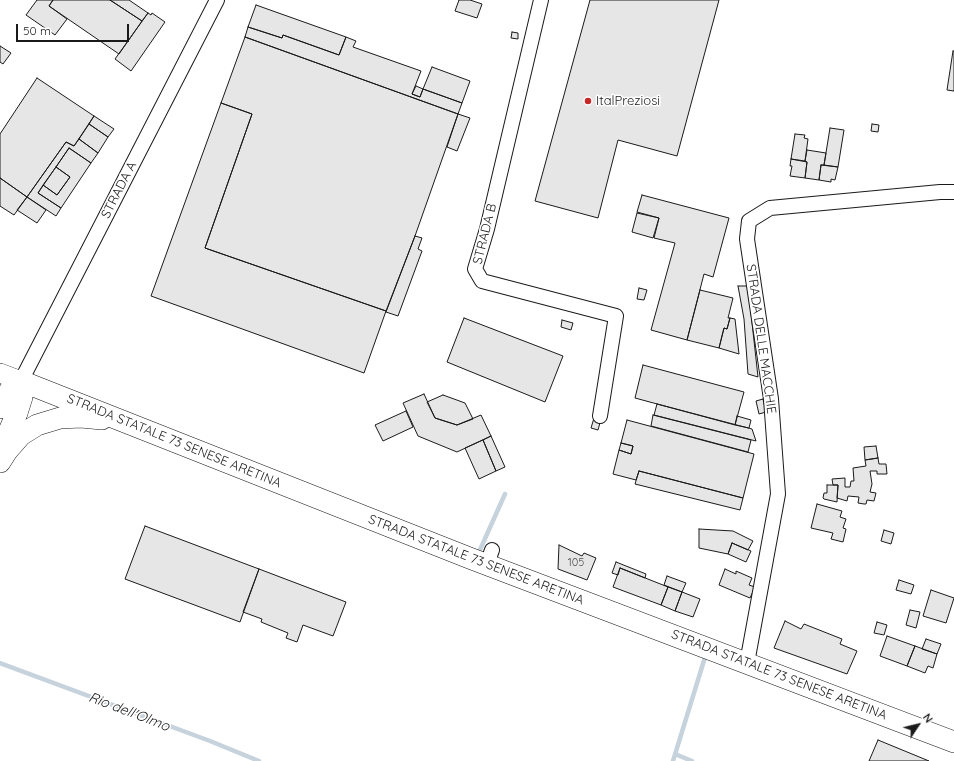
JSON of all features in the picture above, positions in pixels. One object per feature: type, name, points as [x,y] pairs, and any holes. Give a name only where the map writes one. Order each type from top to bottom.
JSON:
[{"type":"main road","name":"STRADA STATALE 73 SENESE ARETINA","points":[[0,373],[155,433],[489,557],[747,663],[954,742]]},
{"type":"main road","points":[[0,408],[10,390],[21,381]]},
{"type":"main road","points":[[0,445],[17,413],[22,397],[21,381]]},
{"type":"main road","points":[[0,462],[6,451],[21,436],[37,426],[60,418],[81,416],[101,419],[155,433]]},
{"type":"street","name":"STRADA A","points":[[21,381],[217,0]]},
{"type":"street","name":"STRADA B","points":[[542,0],[487,229],[475,269],[482,280],[616,316],[600,416]]},
{"type":"street","name":"STRADA DELLE MACCHIE","points":[[747,663],[778,494],[771,399],[747,239],[749,220],[770,208],[940,192],[954,192]]},
{"type":"building","points":[[37,0],[53,0],[49,6],[67,19],[55,35],[26,15]]},
{"type":"building","points":[[53,0],[110,0],[142,21],[119,54],[49,6]]},
{"type":"building","points":[[110,0],[129,0],[148,13],[142,21]]},
{"type":"building","points":[[459,0],[470,0],[482,4],[477,18],[455,11]]},
{"type":"building","points":[[590,0],[719,0],[677,156],[618,140],[598,218],[535,201]]},
{"type":"building","points":[[256,5],[346,37],[339,55],[283,35],[282,38],[248,27]]},
{"type":"building","points":[[148,13],[151,15],[152,13],[165,22],[131,71],[115,59]]},
{"type":"building","points":[[248,27],[282,38],[283,35],[339,55],[346,37],[356,41],[353,47],[421,71],[412,94],[420,97],[423,89],[462,103],[458,114],[245,37]]},
{"type":"building","points":[[512,32],[518,33],[518,39],[511,38]]},
{"type":"building","points":[[245,37],[458,114],[415,236],[386,311],[205,248],[252,114],[221,103]]},
{"type":"building","points":[[0,46],[11,53],[3,64],[0,62]]},
{"type":"building","points":[[954,51],[954,91],[947,90]]},
{"type":"building","points":[[432,67],[470,81],[462,103],[423,89]]},
{"type":"building","points":[[37,78],[94,116],[74,146],[66,142],[27,197],[0,178],[0,134]]},
{"type":"building","points":[[416,86],[423,89],[420,97],[412,94]]},
{"type":"building","points":[[221,103],[252,114],[205,248],[386,311],[364,373],[151,296]]},
{"type":"building","points":[[458,114],[470,118],[457,151],[447,147]]},
{"type":"building","points":[[94,116],[114,129],[108,137],[89,124]]},
{"type":"building","points":[[89,124],[108,137],[98,153],[79,139]]},
{"type":"building","points":[[872,124],[879,125],[878,132],[871,131]]},
{"type":"building","points":[[830,128],[844,130],[838,167],[824,165]]},
{"type":"building","points":[[795,134],[805,135],[804,138],[808,139],[805,161],[791,159]]},
{"type":"building","points":[[79,139],[98,153],[91,163],[69,148],[38,193],[61,208],[56,216],[27,197],[66,142],[74,146]]},
{"type":"building","points":[[69,148],[91,163],[61,208],[38,193],[43,185],[57,195],[70,177],[56,167]]},
{"type":"building","points":[[807,150],[826,153],[824,165],[821,165],[819,180],[805,178],[807,162],[805,161]]},
{"type":"building","points":[[791,159],[807,162],[805,178],[790,176],[792,166],[790,166]]},
{"type":"building","points":[[821,165],[838,167],[835,180],[831,179],[831,182],[819,180]]},
{"type":"building","points":[[56,167],[70,177],[57,195],[43,185]]},
{"type":"building","points":[[0,178],[27,197],[14,215],[0,206]]},
{"type":"building","points":[[642,195],[729,218],[713,277],[704,274],[687,340],[651,330],[675,243],[654,238],[659,218],[637,212]]},
{"type":"building","points":[[27,197],[46,210],[37,223],[17,210]]},
{"type":"building","points":[[637,213],[659,218],[653,238],[632,232]]},
{"type":"building","points":[[415,236],[422,238],[418,249],[422,251],[398,316],[386,312]]},
{"type":"building","points":[[738,286],[748,286],[758,377],[748,374],[744,319]]},
{"type":"building","points":[[639,288],[647,290],[644,300],[637,299]]},
{"type":"building","points":[[700,290],[733,298],[727,329],[724,328],[719,348],[687,340]]},
{"type":"building","points":[[464,318],[563,356],[545,402],[447,362]]},
{"type":"building","points":[[730,318],[735,319],[739,354],[719,348],[724,328],[727,329]]},
{"type":"building","points":[[562,320],[573,323],[571,330],[561,327]]},
{"type":"building","points":[[643,365],[744,392],[735,425],[635,398]]},
{"type":"building","points":[[424,394],[435,418],[457,425],[481,415],[491,436],[457,452],[418,436],[403,403]]},
{"type":"building","points":[[443,395],[465,403],[473,419],[457,425],[435,418],[427,402]]},
{"type":"building","points":[[763,399],[766,412],[759,414],[756,401]]},
{"type":"building","points":[[657,404],[752,429],[756,441],[654,415]]},
{"type":"building","points":[[406,411],[413,427],[383,441],[375,425]]},
{"type":"building","points":[[653,415],[751,440],[748,452],[651,426]]},
{"type":"building","points":[[737,416],[751,420],[749,428],[735,425]]},
{"type":"building","points":[[594,418],[601,419],[598,430],[591,428]]},
{"type":"building","points":[[627,420],[754,454],[743,498],[639,471],[636,480],[613,474],[619,450],[631,454],[633,446],[621,443]]},
{"type":"building","points":[[491,436],[505,467],[496,471],[483,440]]},
{"type":"building","points":[[483,440],[496,471],[479,479],[465,448]]},
{"type":"building","points":[[621,443],[633,446],[631,454],[619,450]]},
{"type":"building","points":[[876,446],[878,458],[865,460],[864,447]]},
{"type":"building","points":[[878,458],[879,464],[886,464],[887,474],[877,474],[877,471],[870,471],[872,484],[870,492],[876,493],[874,501],[867,500],[866,504],[864,504],[858,503],[859,497],[848,496],[847,501],[837,498],[838,485],[833,485],[832,479],[845,478],[845,487],[850,487],[851,481],[854,481],[853,468],[866,466],[865,460]]},
{"type":"building","points":[[639,471],[743,498],[740,510],[635,484]]},
{"type":"building","points":[[827,485],[838,485],[837,502],[823,498],[824,493],[827,493]]},
{"type":"building","points":[[817,504],[842,511],[840,517],[846,519],[843,528],[846,529],[843,542],[831,539],[833,533],[811,528]]},
{"type":"building","points":[[145,526],[259,569],[240,622],[125,579]]},
{"type":"building","points":[[699,529],[733,531],[753,541],[748,550],[732,543],[728,554],[699,548]]},
{"type":"building","points":[[884,530],[894,533],[891,544],[881,541]]},
{"type":"building","points":[[732,543],[751,551],[746,562],[728,554]]},
{"type":"building","points":[[559,545],[582,556],[584,553],[596,558],[587,580],[558,569]]},
{"type":"building","points":[[616,562],[646,574],[645,578],[620,568],[618,575],[612,573]]},
{"type":"building","points":[[620,568],[668,587],[661,605],[613,587]]},
{"type":"building","points":[[259,569],[346,602],[333,636],[303,625],[297,642],[286,638],[288,633],[261,622],[262,619],[243,612]]},
{"type":"building","points":[[725,569],[736,574],[736,571],[752,578],[749,585],[755,587],[750,598],[719,585]]},
{"type":"building","points":[[667,576],[686,583],[682,592],[664,585]]},
{"type":"building","points":[[899,580],[914,585],[911,594],[896,590]]},
{"type":"building","points":[[668,587],[682,592],[675,611],[661,605]]},
{"type":"building","points":[[931,590],[954,598],[946,623],[923,616]]},
{"type":"building","points":[[682,592],[700,599],[693,617],[675,611]]},
{"type":"building","points":[[910,610],[920,612],[916,628],[906,625]]},
{"type":"building","points":[[785,621],[801,629],[804,624],[842,639],[840,644],[857,651],[847,674],[774,648]]},
{"type":"building","points":[[877,622],[887,625],[884,635],[874,633]]},
{"type":"building","points":[[887,636],[915,646],[907,666],[880,656]]},
{"type":"building","points":[[926,639],[941,644],[937,654],[922,649]]},
{"type":"building","points":[[915,646],[937,654],[933,668],[928,666],[925,673],[907,666]]},
{"type":"building","points":[[878,740],[929,761],[869,761]]},
{"type":"waterway","points":[[479,552],[505,494]]},
{"type":"waterway","points":[[673,761],[706,654]]},
{"type":"waterway","name":"Rio dell'Olmo","points":[[0,663],[210,741],[259,761]]},
{"type":"waterway","points":[[675,754],[692,761]]},
{"type":"place","name":"ItalPreziosi","points":[[588,101]]}]
